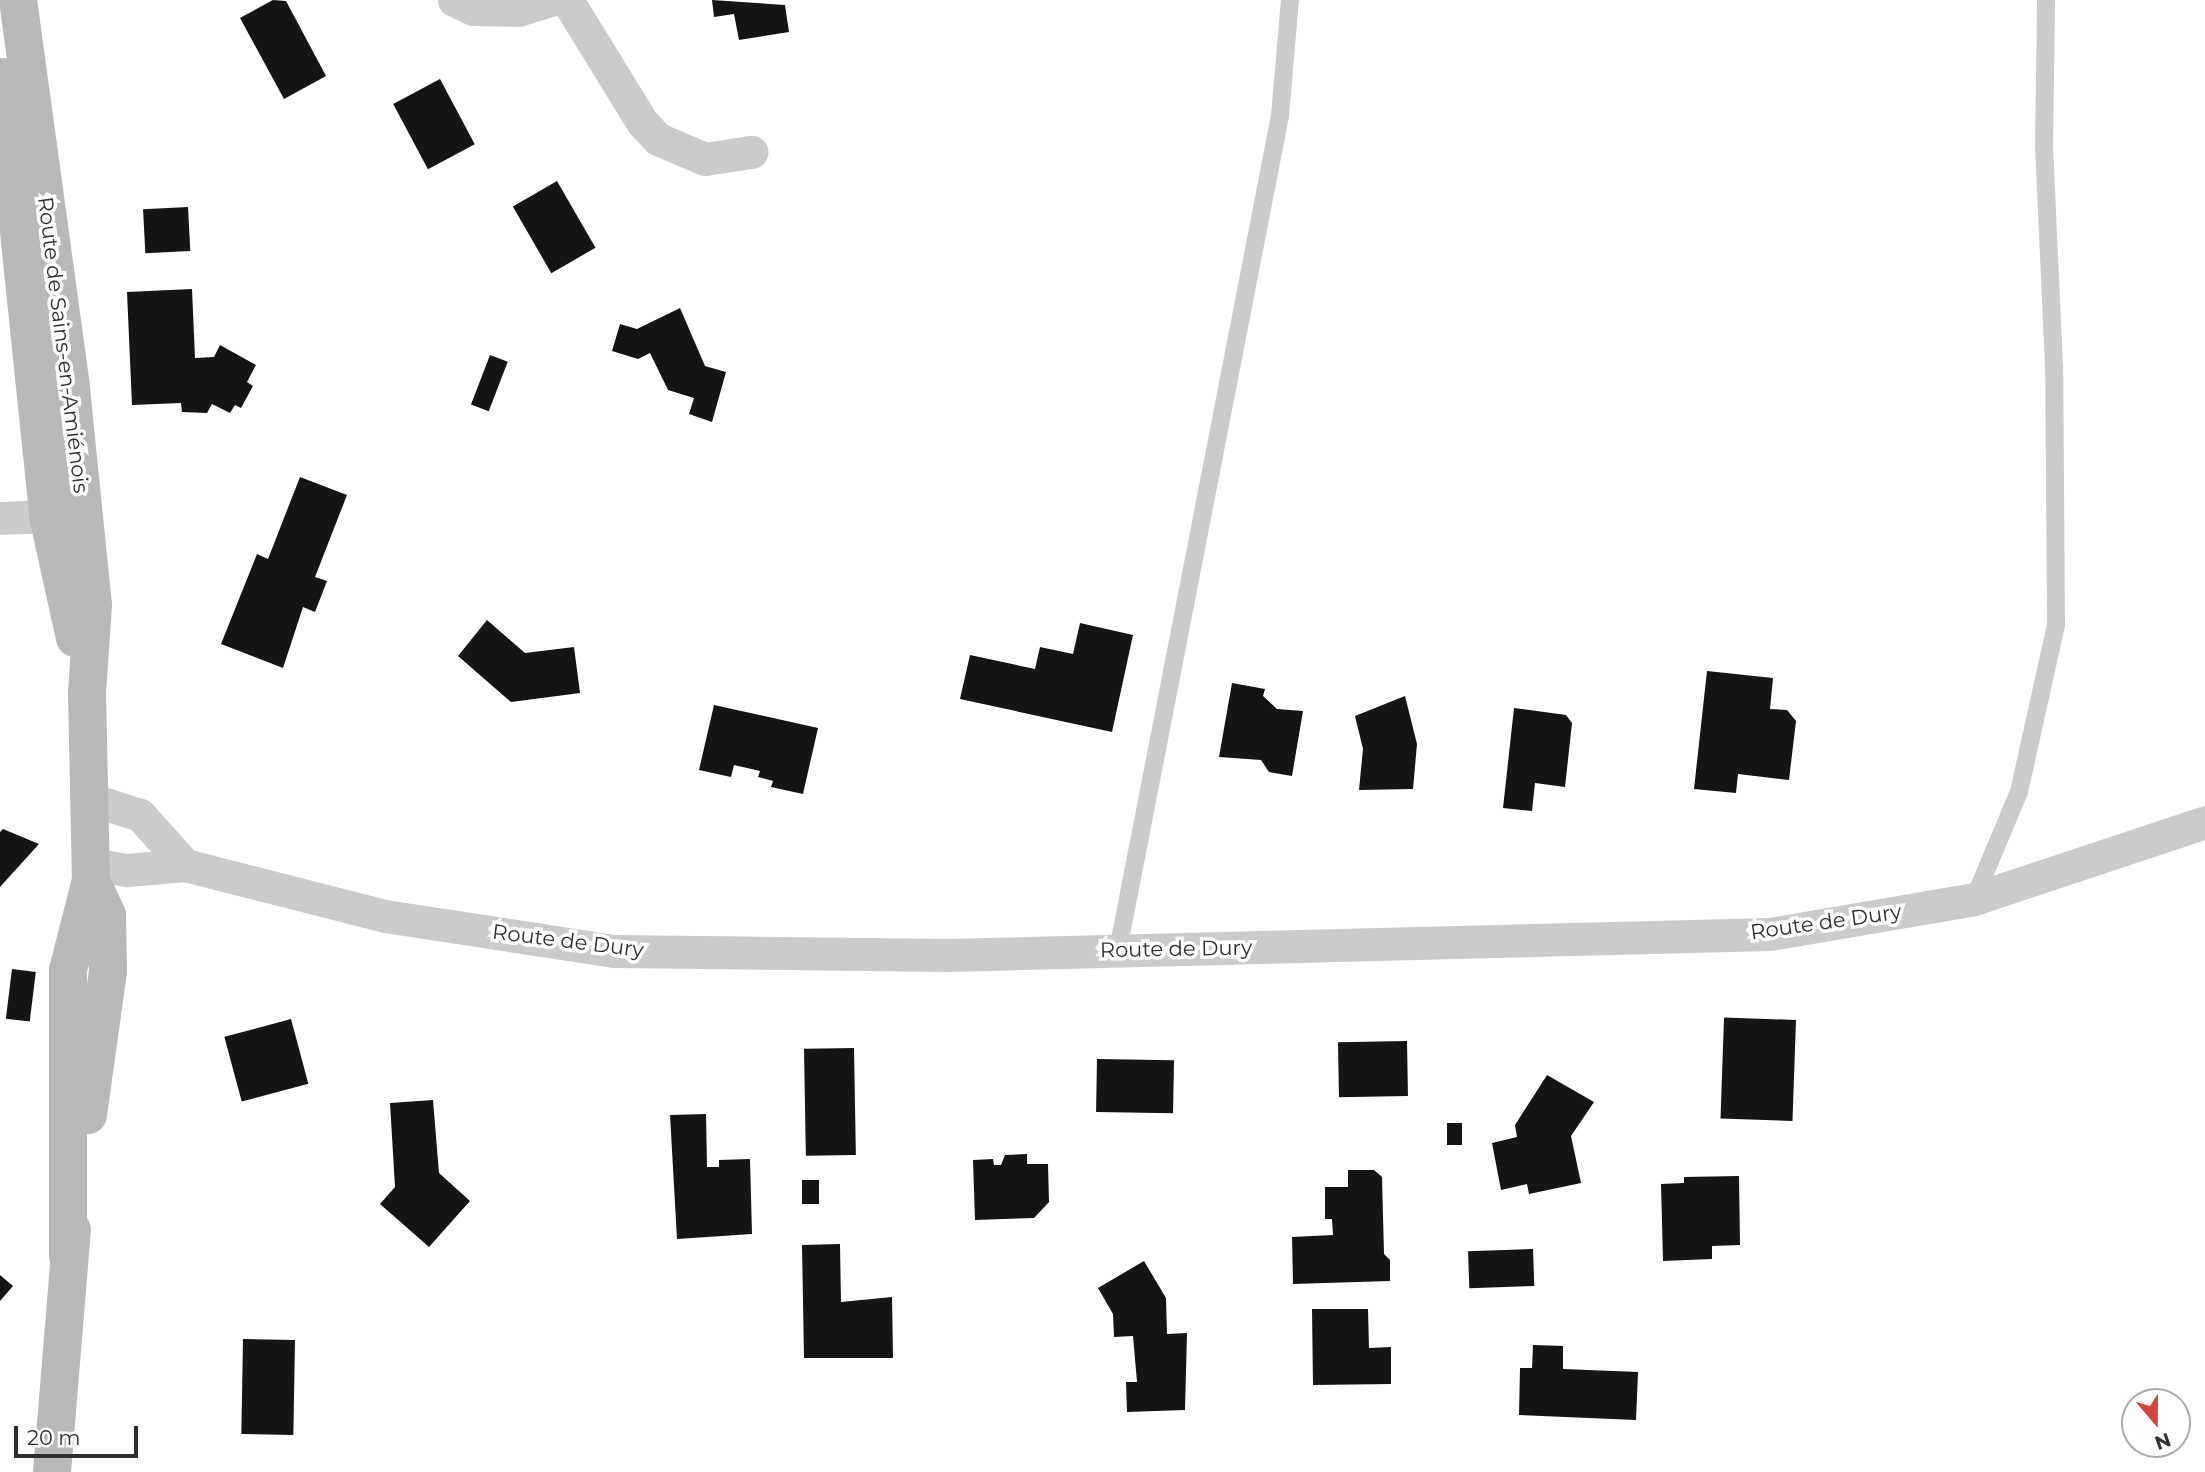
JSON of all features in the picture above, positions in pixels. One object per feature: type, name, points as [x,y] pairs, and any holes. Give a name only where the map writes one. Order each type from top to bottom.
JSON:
[{"type":"main road","name":"Route de Sains-en-Amiénois","points":[[18,0],[71,389],[93,606],[88,691],[87,799],[91,872],[68,970],[68,1256],[52,1472]]},
{"type":"main road","name":"Route de Sains-en-Amiénois","points":[[0,53],[48,516],[88,691]]},
{"type":"street","points":[[454,0],[473,9],[518,10],[550,0]]},
{"type":"street","points":[[567,0],[642,122],[658,139],[705,159],[751,152]]},
{"type":"street","points":[[0,518],[48,516]]},
{"type":"street","points":[[87,799],[140,815],[185,865]]},
{"type":"street","name":"Route de Dury","points":[[91,872],[185,865],[385,916],[615,951],[946,955],[1770,934],[1974,899],[2205,822]]},
{"type":"lane","points":[[1118,950],[1280,116],[1290,0]]},
{"type":"lane","points":[[1974,899],[2019,792],[2056,625],[2054,366],[2044,148],[2046,0]]},
{"type":"building","points":[[273,0],[286,1],[326,76],[284,99],[240,18]]},
{"type":"building","points":[[712,0],[785,5],[789,32],[739,40],[734,14],[714,17]]},
{"type":"building","points":[[440,79],[475,144],[428,169],[393,104]]},
{"type":"building","points":[[557,181],[596,248],[551,273],[513,207]]},
{"type":"building","points":[[188,207],[190,251],[145,253],[143,209]]},
{"type":"building","points":[[192,289],[195,358],[214,357],[220,345],[256,365],[247,382],[253,386],[241,408],[235,405],[230,413],[212,404],[207,413],[182,412],[181,403],[132,405],[127,292]]},
{"type":"building","points":[[680,308],[705,366],[726,372],[712,422],[689,414],[694,398],[668,390],[650,353],[638,359],[612,351],[620,324],[637,329]]},
{"type":"building","points":[[490,355],[508,362],[489,411],[471,404]]},
{"type":"building","points":[[300,477],[347,495],[315,577],[327,581],[315,612],[303,607],[283,668],[221,644],[257,554],[268,559]]},
{"type":"building","points":[[487,620],[525,653],[574,647],[580,693],[511,702],[458,656]]},
{"type":"building","points":[[1080,623],[1133,635],[1112,732],[960,699],[970,655],[1035,669],[1040,647],[1073,654]]},
{"type":"building","points":[[1707,671],[1773,678],[1770,709],[1787,710],[1796,721],[1789,780],[1738,774],[1736,793],[1694,789]]},
{"type":"building","points":[[1232,683],[1265,689],[1263,696],[1277,709],[1303,711],[1292,776],[1269,772],[1261,760],[1219,757]]},
{"type":"building","points":[[1405,696],[1417,744],[1413,789],[1359,790],[1363,749],[1355,716]]},
{"type":"building","points":[[714,705],[818,728],[803,794],[771,787],[773,781],[758,777],[760,771],[734,765],[731,777],[699,770]]},
{"type":"building","points":[[1514,708],[1566,715],[1572,723],[1565,787],[1535,783],[1532,811],[1503,808]]},
{"type":"building","points":[[3,829],[39,844],[0,887],[0,832]]},
{"type":"building","points":[[12,969],[36,972],[30,1022],[6,1019]]},
{"type":"building","points":[[1724,1017],[1796,1020],[1792,1121],[1721,1118]]},
{"type":"building","points":[[291,1019],[308,1084],[242,1102],[224,1037]]},
{"type":"building","points":[[1407,1041],[1408,1096],[1339,1097],[1338,1042]]},
{"type":"building","points":[[854,1048],[856,1155],[806,1156],[804,1049]]},
{"type":"building","points":[[1097,1059],[1174,1060],[1173,1113],[1096,1112]]},
{"type":"building","points":[[1547,1075],[1594,1102],[1571,1136],[1581,1183],[1529,1194],[1527,1184],[1501,1190],[1492,1143],[1517,1137],[1515,1125]]},
{"type":"building","points":[[433,1100],[439,1173],[470,1201],[429,1247],[380,1204],[395,1187],[390,1103]]},
{"type":"building","points":[[706,1114],[707,1167],[719,1167],[719,1160],[750,1159],[752,1234],[677,1239],[670,1115]]},
{"type":"building","points":[[1447,1123],[1462,1123],[1462,1145],[1447,1145]]},
{"type":"building","points":[[1027,1154],[1027,1164],[1048,1164],[1049,1202],[1034,1218],[975,1220],[973,1160],[993,1159],[994,1165],[1001,1165],[1005,1155]]},
{"type":"building","points":[[1348,1170],[1374,1170],[1382,1177],[1384,1254],[1390,1260],[1390,1281],[1293,1284],[1292,1237],[1333,1235],[1332,1219],[1325,1219],[1325,1187],[1348,1187]]},
{"type":"building","points":[[1739,1176],[1740,1245],[1712,1246],[1712,1259],[1663,1261],[1661,1184],[1684,1183],[1684,1177]]},
{"type":"building","points":[[802,1180],[819,1180],[819,1204],[802,1204]]},
{"type":"building","points":[[840,1244],[841,1302],[892,1297],[893,1358],[804,1358],[802,1245]]},
{"type":"building","points":[[1533,1249],[1534,1286],[1469,1288],[1468,1251]]},
{"type":"building","points":[[1144,1261],[1166,1298],[1167,1334],[1187,1333],[1185,1410],[1127,1412],[1126,1382],[1137,1382],[1133,1336],[1114,1337],[1113,1314],[1098,1288]]},
{"type":"building","points":[[0,1275],[13,1286],[0,1301]]},
{"type":"building","points":[[1312,1309],[1368,1309],[1369,1348],[1391,1347],[1391,1384],[1313,1385]]},
{"type":"building","points":[[243,1339],[295,1340],[293,1435],[241,1434]]},
{"type":"building","points":[[1533,1345],[1563,1346],[1563,1369],[1638,1372],[1636,1420],[1519,1415],[1520,1368],[1532,1368]]}]
